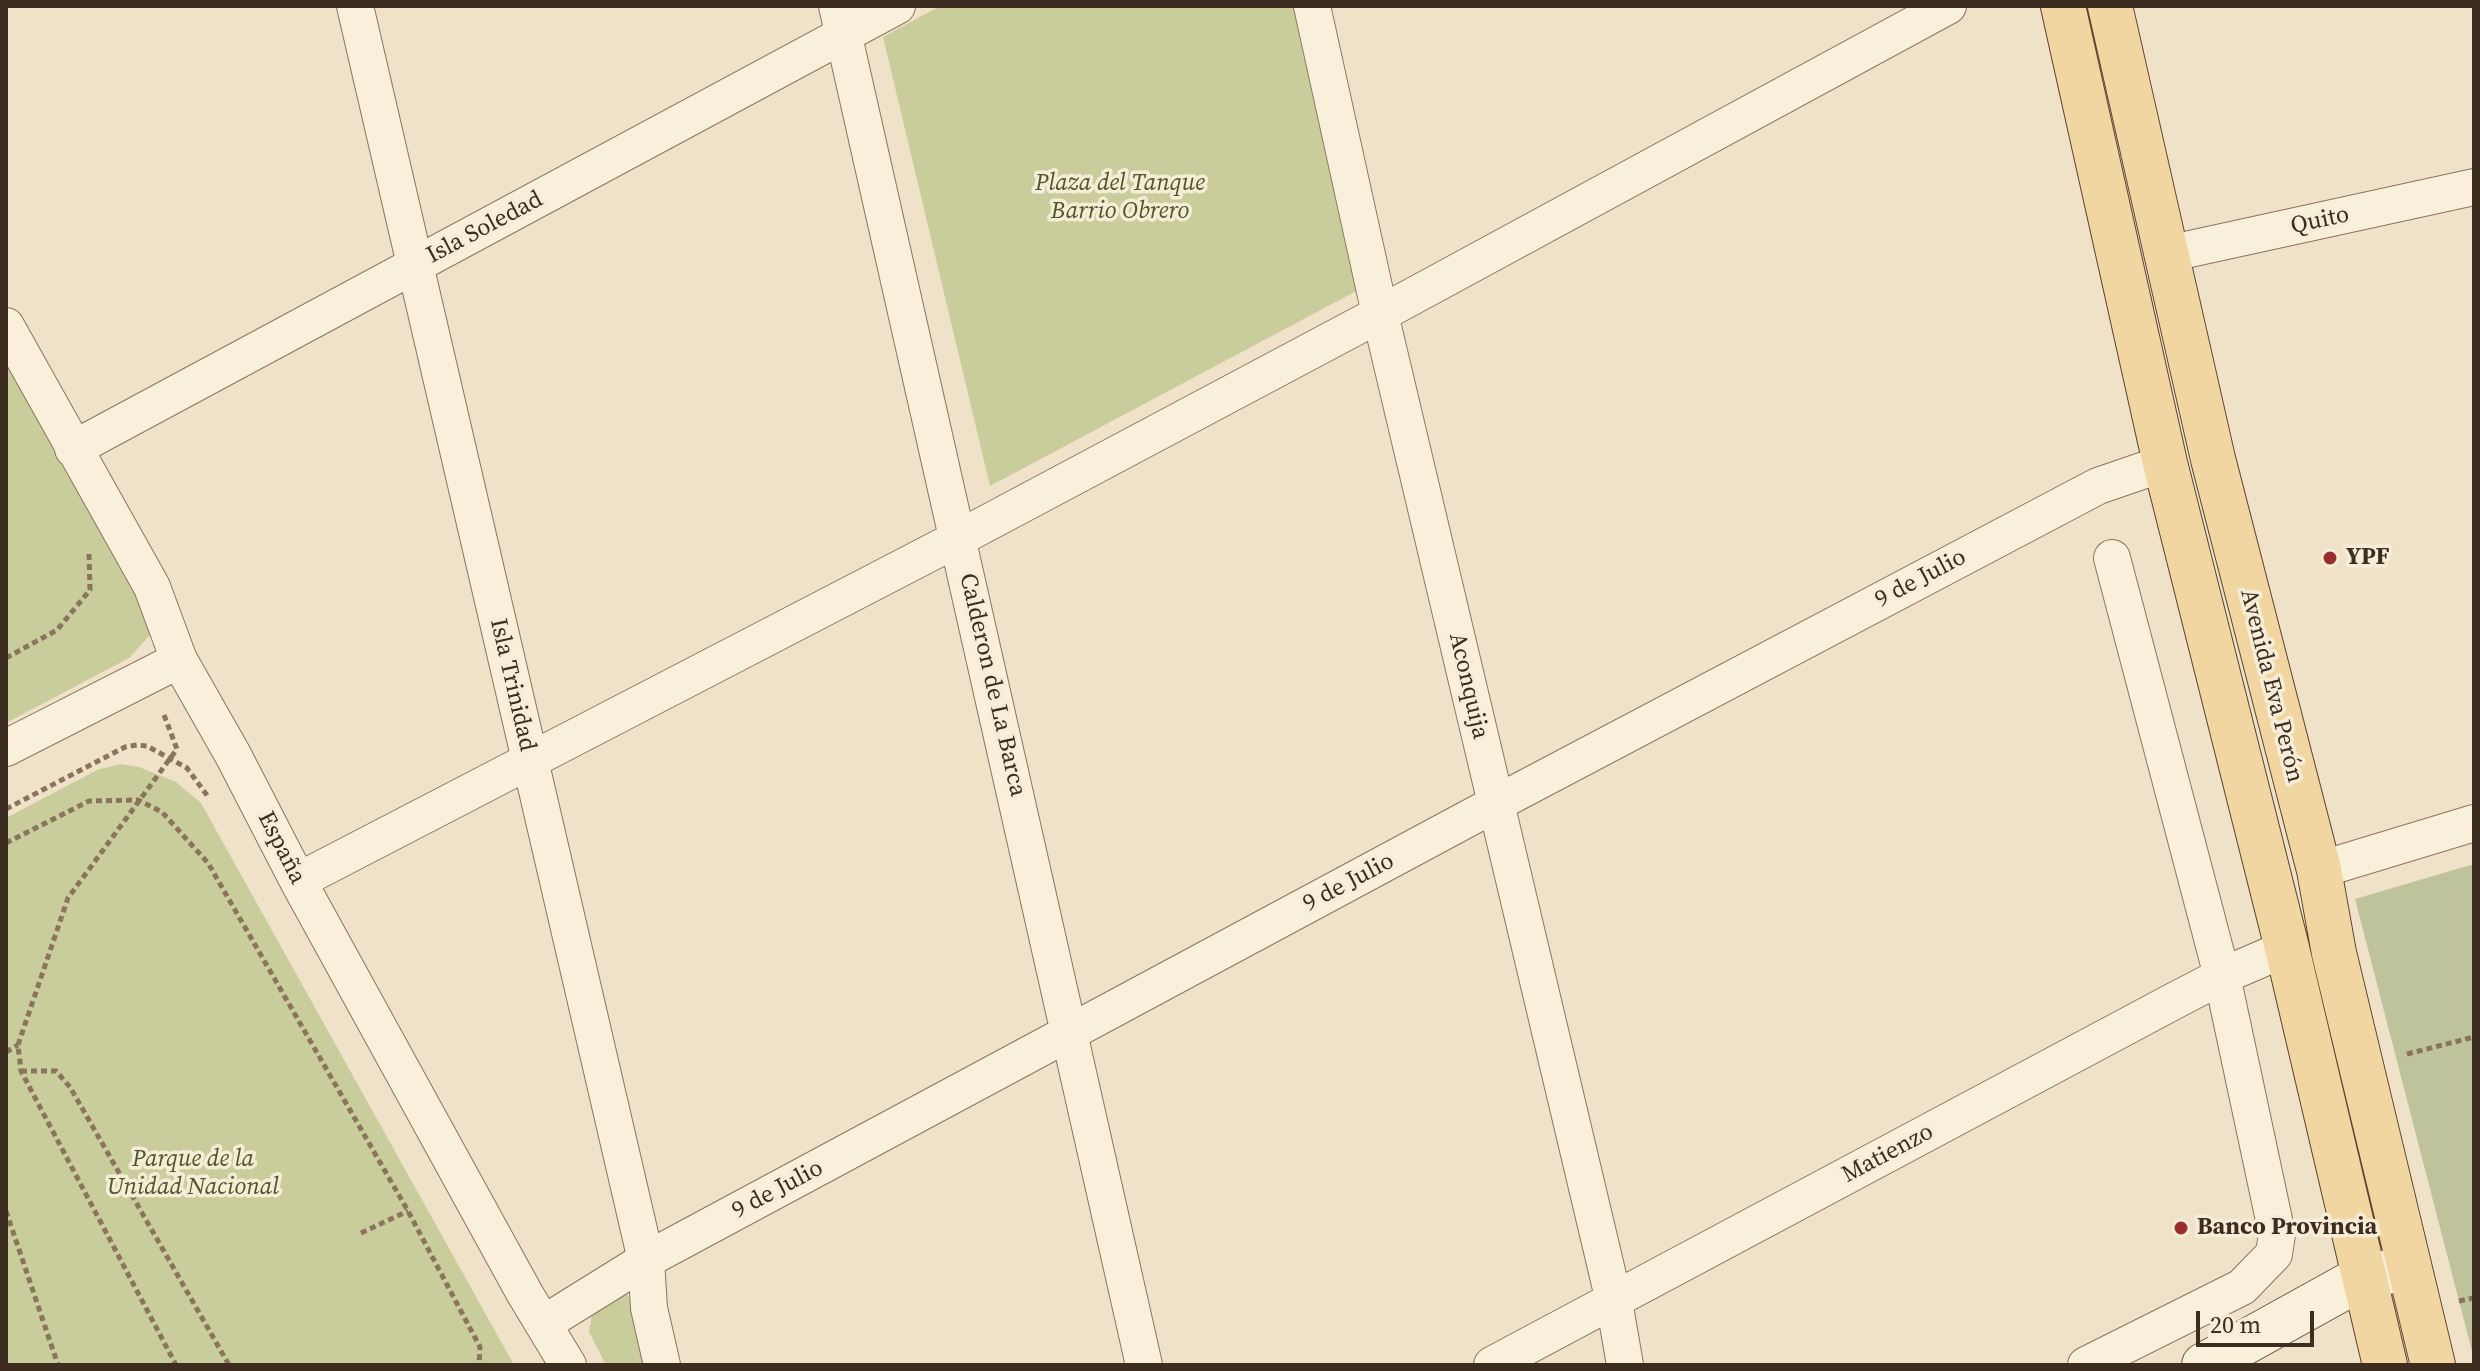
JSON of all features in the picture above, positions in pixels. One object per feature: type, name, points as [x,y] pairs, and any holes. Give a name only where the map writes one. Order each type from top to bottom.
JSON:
[{"type":"main road","name":"Avenida Eva Perón","points":[[2063,6],[2165,463],[2287,948],[2385,1365]]},
{"type":"main road","name":"Avenida Eva Perón","points":[[2110,6],[2213,459],[2319,870],[2334,953],[2433,1365]]},
{"type":"main road","points":[[2204,1365],[2363,1277],[2409,1268]]},
{"type":"street","name":"Isla Trinidad","points":[[355,6],[646,1260],[649,1308],[662,1365]]},
{"type":"street","name":"Isla Soledad","points":[[73,449],[416,265],[841,21],[897,6]]},
{"type":"street","name":"Aconquija","points":[[1312,6],[1380,314],[1614,1301],[1625,1365]]},
{"type":"street","points":[[298,881],[959,538],[1948,6]]},
{"type":"street","name":"Calderon de La Barca","points":[[841,21],[1144,1365]]},
{"type":"street","name":"Quito","points":[[2167,254],[2474,187]]},
{"type":"street","name":"España","points":[[6,326],[152,587],[164,668],[233,755],[298,881],[568,1365]]},
{"type":"street","name":"9 de Julio","points":[[543,1324],[646,1260],[1497,803],[2098,486],[2165,463]]},
{"type":"street","points":[[2086,1365],[2242,1287],[2274,1254],[2277,1234],[2222,976],[2112,558]]},
{"type":"street","points":[[6,748],[164,668]]},
{"type":"street","points":[[2319,870],[2474,823]]},
{"type":"street","name":"Matienzo","points":[[1492,1365],[2222,976],[2287,948]]},
{"type":"path","points":[[6,658],[57,630],[90,590],[89,553]]},
{"type":"path","points":[[164,668],[177,749],[68,898],[18,1045],[21,1071],[176,1365]]},
{"type":"path","points":[[6,809],[125,747],[147,746],[170,757]]},
{"type":"path","points":[[6,843],[89,801],[138,800],[162,812],[208,863],[408,1211],[480,1347],[479,1365]]},
{"type":"path","points":[[2407,1054],[2474,1037]]},
{"type":"path","points":[[6,1052],[18,1045]]},
{"type":"path","points":[[21,1071],[56,1071],[70,1087],[229,1365]]},
{"type":"path","points":[[6,1211],[58,1365]]},
{"type":"path","points":[[361,1233],[408,1211]]},
{"type":"green space","name":"Plaza del Tanque Barrio Obrero","points":[[940,6],[1299,6],[1362,288],[990,486],[883,37]]},
{"type":"green space","points":[[6,344],[156,612],[152,633],[129,658],[6,723]]},
{"type":"green space","name":"Parque de la Unidad Nacional","points":[[120,764],[139,767],[176,782],[201,803],[514,1365],[6,1365],[6,818],[97,770]]},
{"type":"green space","points":[[2474,864],[2474,1359],[2355,899]]},
{"type":"green space","points":[[627,1294],[633,1305],[648,1365],[606,1365],[589,1332],[593,1308],[611,1295]]},
{"type":"place","name":"YPF","points":[[2330,558]]},
{"type":"place","name":"Banco Provincia","points":[[2181,1228]]}]
